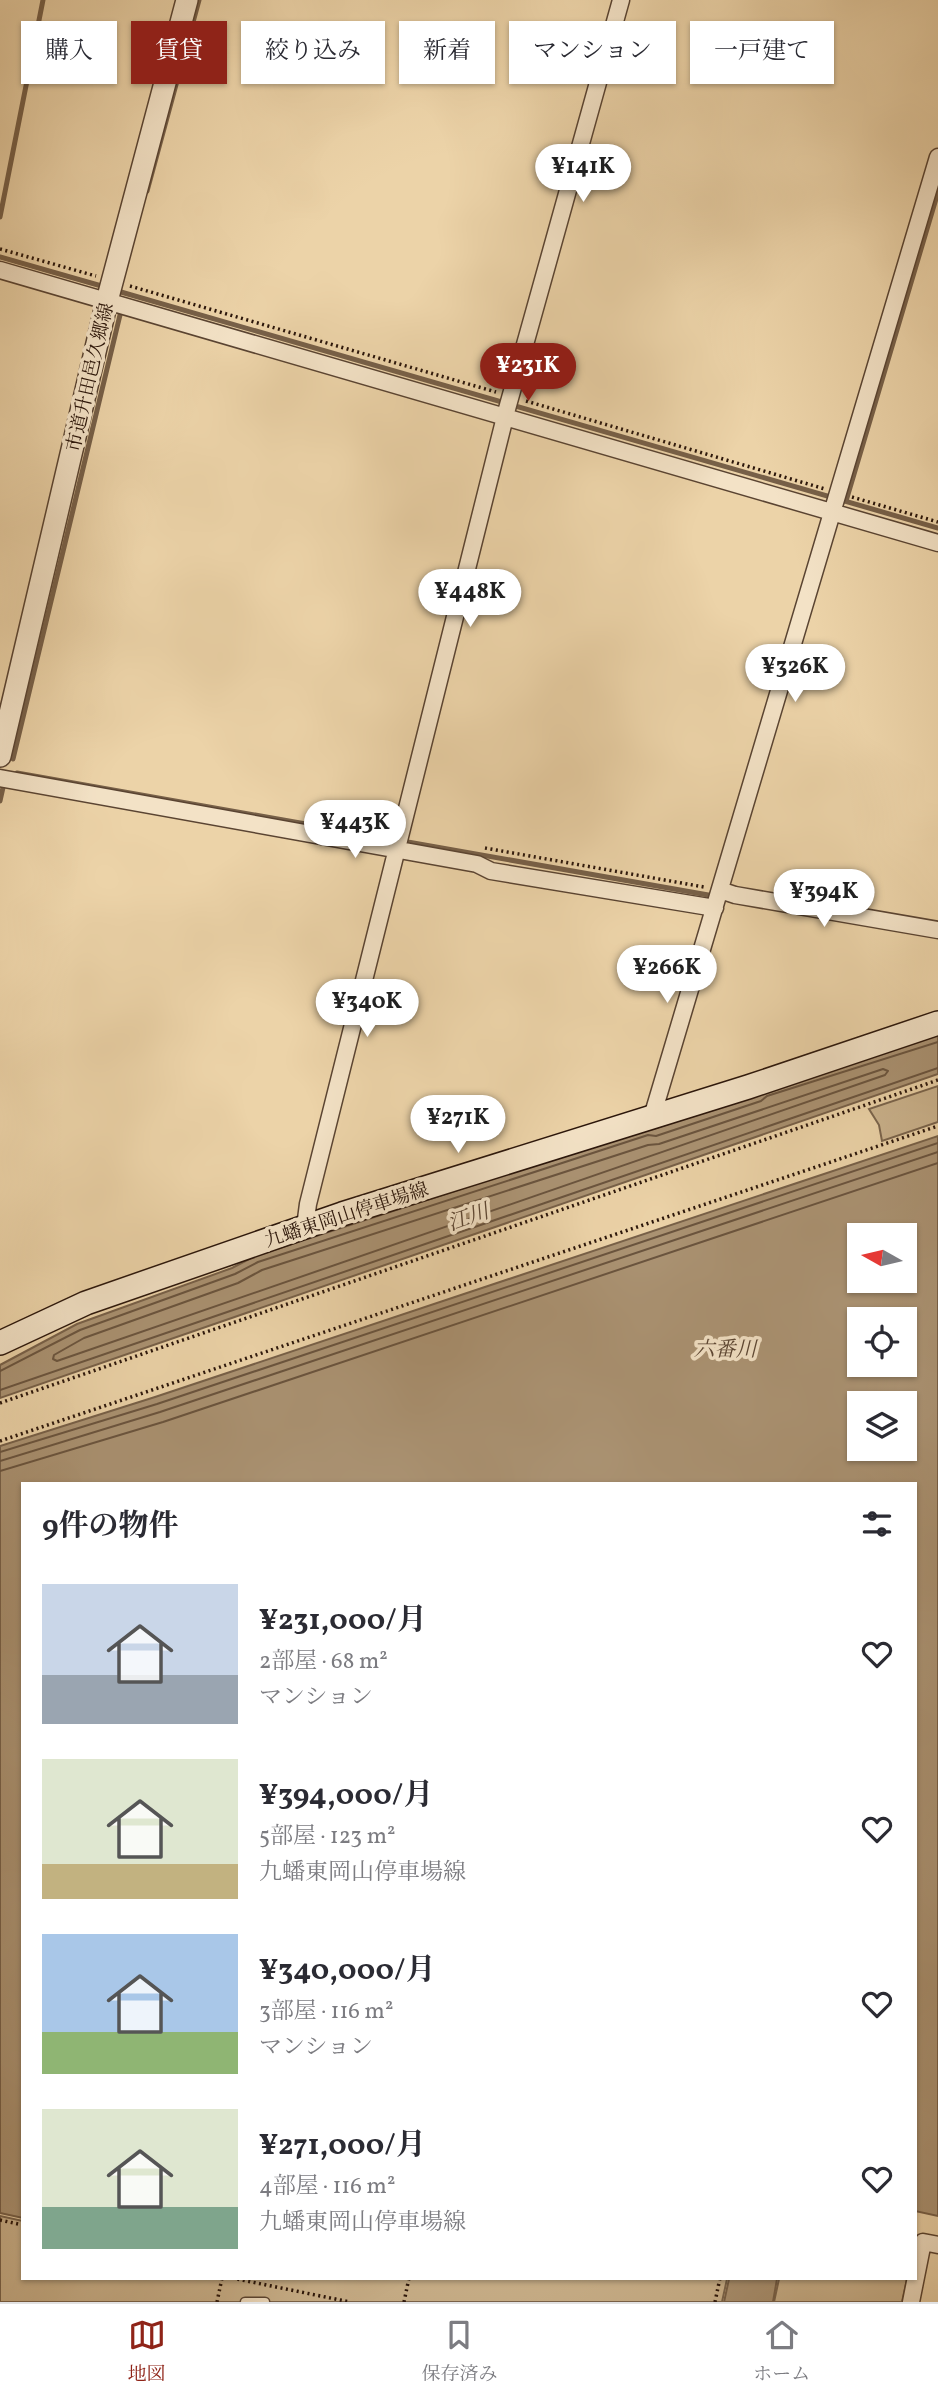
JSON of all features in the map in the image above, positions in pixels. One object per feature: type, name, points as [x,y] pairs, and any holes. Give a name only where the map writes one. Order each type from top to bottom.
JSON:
[{"type":"main road","name":"九蟠東岡山停車場線","points":[[0,1343],[86,1303],[305,1227],[938,1023]]},
{"type":"street","name":"市道升田邑久郷線","points":[[0,756],[113,289],[187,0]]},
{"type":"street","points":[[305,1227],[308,1204],[397,843],[508,405],[621,0]]},
{"type":"street","points":[[652,1117],[664,1069],[839,500],[938,157]]},
{"type":"street","points":[[0,271],[113,289],[839,500],[938,543]]},
{"type":"street","points":[[0,778],[397,843],[477,864],[491,871],[718,898],[735,895],[938,930]]},
{"type":"street","points":[[917,2278],[926,2243]]},
{"type":"street","points":[[911,2302],[917,2280]]},
{"type":"lane","points":[[245,2302],[265,2302]]},
{"type":"path","points":[[0,249],[113,289],[508,405],[839,500],[938,522]]},
{"type":"path","points":[[476,847],[718,898]]},
{"type":"path","points":[[0,1403],[938,1080]]},
{"type":"path","points":[[0,1441],[938,1126]]},
{"type":"path","points":[[0,2220],[21,2225]]},
{"type":"path","points":[[217,2302],[222,2280]]},
{"type":"path","points":[[242,2280],[350,2302]]},
{"type":"path","points":[[404,2302],[409,2280]]},
{"type":"path","points":[[715,2302],[720,2280]]},
{"type":"shaded area","points":[[938,1086],[938,1122],[882,1141],[879,1125],[869,1109]]},
{"type":"shaded area","points":[[0,2216],[21,2221],[21,2280],[727,2280],[722,2302],[0,2302]]},
{"type":"shaded area","points":[[779,2280],[907,2280],[902,2302],[774,2302]]},
{"type":"water","name":"江川","points":[[938,1034],[938,1074],[0,1398],[0,1365],[77,1324],[232,1268],[255,1256],[651,1127],[653,1129]]},
{"type":"water","name":"六番川","points":[[938,1136],[938,2216],[917,2211],[917,1482],[21,1482],[21,2218],[0,2213],[0,1446],[155,1397]]},
{"type":"water","points":[[729,2280],[777,2280],[773,2302],[724,2302]]},
{"type":"waterway","points":[[0,217],[43,0]]},
{"type":"waterway","points":[[147,191],[199,0]]},
{"type":"waterway","points":[[846,501],[938,192]]},
{"type":"waterway","points":[[0,257],[105,287]]},
{"type":"waterway","points":[[114,290],[938,528]]},
{"type":"waterway","points":[[13,759],[120,315]]},
{"type":"waterway","points":[[17,773],[714,896]]},
{"type":"waterway","points":[[0,801],[4,783]]}]
